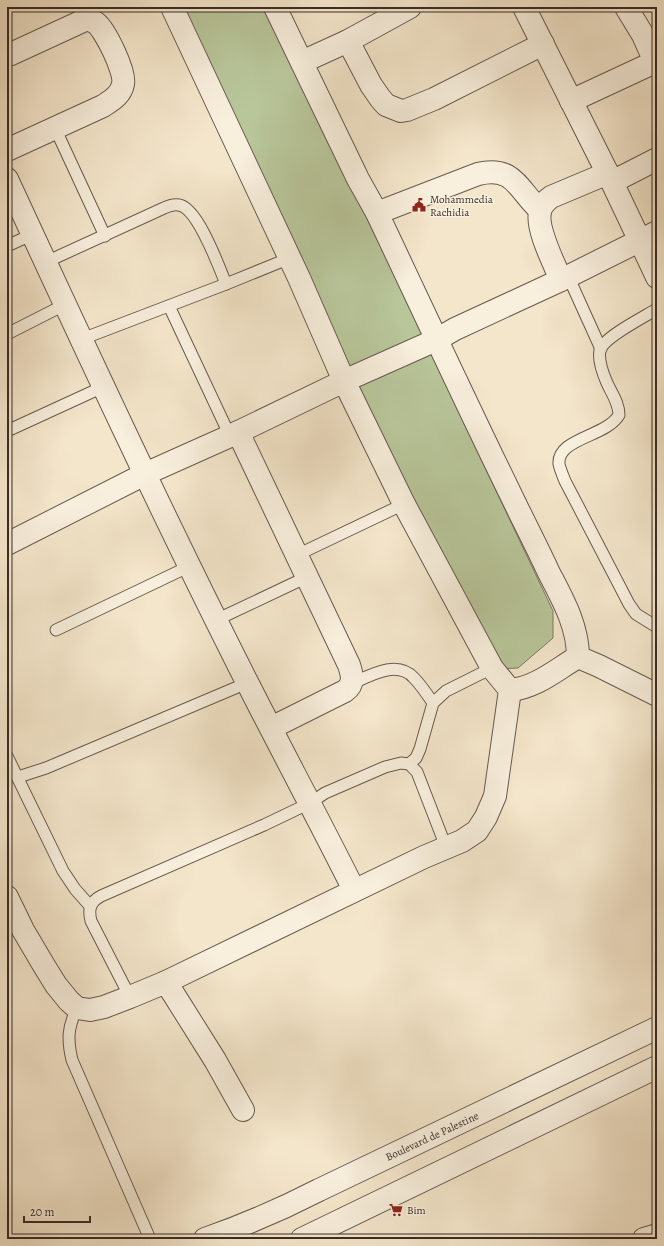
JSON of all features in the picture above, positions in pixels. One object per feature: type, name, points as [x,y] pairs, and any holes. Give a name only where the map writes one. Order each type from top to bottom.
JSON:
[{"type":"street","points":[[7,897],[23,930],[46,969],[69,1001],[77,1008],[90,1010],[104,1007],[166,982],[354,890],[462,841],[476,831],[486,817],[495,796],[510,690],[492,668],[404,504],[344,381],[290,258],[172,7]]},
{"type":"street","points":[[275,7],[358,179],[377,213],[512,498],[565,603],[576,634],[578,657]]},
{"type":"street","points":[[302,62],[348,41],[410,7]]},
{"type":"street","points":[[524,7],[610,178],[648,236],[657,277]]},
{"type":"street","points":[[571,101],[656,61],[643,35],[626,7]]},
{"type":"street","points":[[7,55],[87,19],[95,22],[106,36],[122,73],[124,82],[120,92],[113,100],[103,106],[7,150]]},
{"type":"street","points":[[348,41],[371,85],[380,98],[386,105],[401,111],[434,99],[543,44]]},
{"type":"street","points":[[564,278],[544,241],[539,219],[540,210],[545,202],[551,197],[610,178],[657,159]]},
{"type":"street","points":[[377,213],[489,171],[498,172],[513,179],[540,210]]},
{"type":"street","points":[[7,180],[145,474],[216,620],[354,890]]},
{"type":"street","points":[[7,544],[145,474],[234,434],[344,381],[436,340],[455,329],[564,278],[648,236]]},
{"type":"street","points":[[234,434],[297,555],[349,665],[352,676],[351,684],[345,691],[271,728]]},
{"type":"street","points":[[510,690],[519,689],[541,680],[578,657]]},
{"type":"street","points":[[578,657],[657,695]]},
{"type":"street","points":[[166,982],[215,1060],[243,1110]]},
{"type":"street","name":"Boulevard de Palestine","points":[[205,1239],[234,1229],[282,1209],[326,1186],[657,1028]]},
{"type":"street","points":[[302,1239],[657,1067]]},
{"type":"street","points":[[644,1239],[657,1235]]},
{"type":"lane","points":[[55,128],[106,236]]},
{"type":"lane","points":[[46,262],[106,236],[171,205],[178,204],[184,206],[194,218],[209,242],[226,284]]},
{"type":"lane","points":[[7,246],[33,234]]},
{"type":"lane","points":[[82,339],[290,258]]},
{"type":"lane","points":[[564,278],[601,349]]},
{"type":"lane","points":[[7,334],[66,304]]},
{"type":"lane","points":[[169,306],[234,434]]},
{"type":"lane","points":[[657,309],[604,342],[599,356],[607,382],[618,404],[619,415],[608,427],[566,446],[561,454],[559,464],[565,482],[629,604],[636,614],[657,627]]},
{"type":"lane","points":[[7,432],[104,386]]},
{"type":"lane","points":[[297,555],[404,504]]},
{"type":"lane","points":[[56,630],[190,566]]},
{"type":"lane","points":[[216,620],[307,576]]},
{"type":"lane","points":[[409,764],[416,758],[420,749],[433,702],[446,690],[492,668]]},
{"type":"lane","points":[[351,684],[384,670],[400,670],[413,676],[433,702]]},
{"type":"lane","points":[[18,777],[46,768],[247,683]]},
{"type":"lane","points":[[7,756],[63,871],[90,906]]},
{"type":"lane","points":[[130,997],[90,921],[90,906],[94,900],[108,893],[264,825],[310,803],[325,793],[385,767],[401,762],[409,764],[417,772],[446,847]]},
{"type":"lane","points":[[77,1008],[71,1020],[68,1034],[68,1047],[72,1060],[150,1239]]},
{"type":"green space","points":[[166,7],[267,7],[553,611],[553,638],[518,668],[493,669]]},
{"type":"place","name":"Mohammedia Rachidia","points":[[419,205]]},
{"type":"place","name":"Bim","points":[[396,1210]]}]
